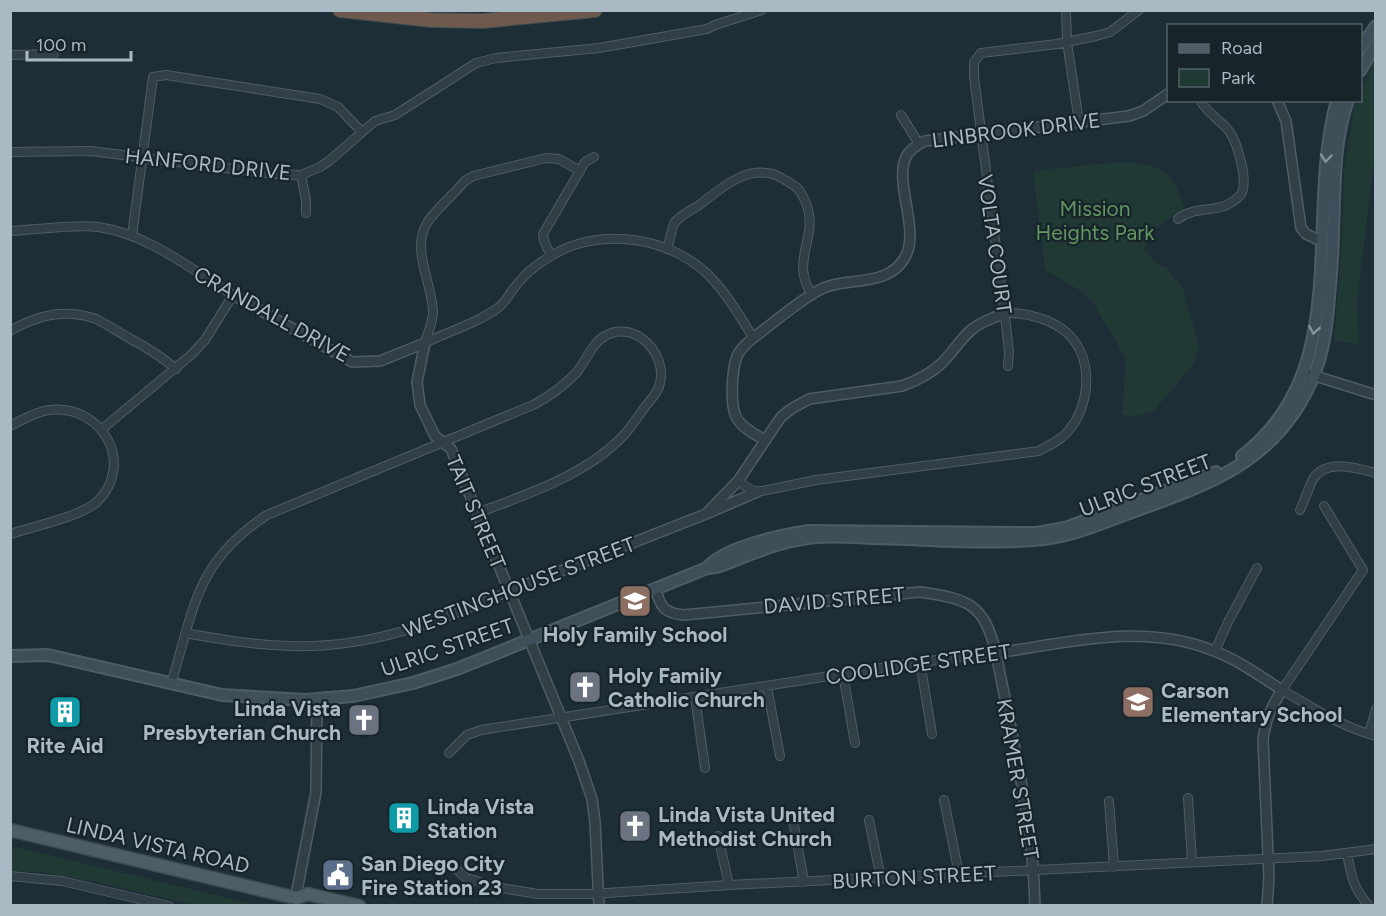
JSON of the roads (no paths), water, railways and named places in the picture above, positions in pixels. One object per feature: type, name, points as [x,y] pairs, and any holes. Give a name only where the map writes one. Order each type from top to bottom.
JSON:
[{"type":"highway","points":[[340,10],[431,20],[483,21],[595,10]]},
{"type":"main road","points":[[1362,45],[1376,26]]},
{"type":"main road","points":[[1362,68],[1376,44]]},
{"type":"main road","name":"ULRIC STREET","points":[[1309,374],[1323,242],[1326,147],[1336,102]]},
{"type":"main road","name":"ULRIC STREET","points":[[10,656],[48,656],[230,696],[317,700],[359,695],[413,683],[457,669],[707,568],[717,567],[799,539],[814,537],[1034,540],[1059,537],[1104,524],[1203,486],[1225,475],[1260,451],[1294,411],[1326,334],[1332,264],[1337,143],[1347,102]]},
{"type":"main road","points":[[1332,264],[1323,242],[1334,229]]},
{"type":"main road","name":"LINDA VISTA ROAD","points":[[10,830],[298,903],[308,894],[359,906]]},
{"type":"street","name":"HANFORD DRIVE","points":[[10,152],[91,151],[273,174],[301,175],[329,161],[375,121],[395,115],[476,63],[496,58],[599,48],[707,29],[762,10]]},
{"type":"street","points":[[1066,10],[1067,42],[1079,122]]},
{"type":"street","points":[[1067,42],[1110,32],[1139,10]]},
{"type":"street","name":"VOLTA COURT","points":[[1008,366],[1005,313],[981,135],[974,62],[981,53],[1067,42]]},
{"type":"street","points":[[10,55],[54,54]]},
{"type":"street","points":[[132,236],[153,77],[166,75],[320,99],[338,107],[362,132]]},
{"type":"street","name":"LINBROOK DRIVE","points":[[765,440],[738,420],[733,408],[734,367],[743,347],[812,295],[830,285],[884,277],[897,269],[906,257],[910,241],[903,167],[908,153],[925,141],[1129,116],[1143,111],[1167,95]]},
{"type":"street","points":[[1178,219],[1184,214],[1224,206],[1238,198],[1244,186],[1238,148],[1228,131],[1204,108],[1201,102]]},
{"type":"street","points":[[1278,102],[1286,121],[1301,228],[1306,234],[1323,242]]},
{"type":"street","points":[[901,115],[919,144]]},
{"type":"street","points":[[551,256],[543,234],[585,162],[594,157]]},
{"type":"street","name":"TAIT STREET","points":[[580,171],[559,159],[546,158],[473,176],[427,223],[422,237],[422,250],[433,309],[417,382],[420,405],[435,436],[451,449],[563,719],[592,799],[596,822],[599,906]]},
{"type":"street","points":[[667,249],[675,222],[731,180],[754,173],[775,175],[796,187],[806,201],[811,218],[801,267],[802,277],[812,295]]},
{"type":"street","points":[[301,175],[306,213]]},
{"type":"street","name":"CRANDALL DRIVE","points":[[10,231],[95,227],[117,230],[143,239],[233,295],[352,362],[380,361],[488,314],[509,297],[518,282],[551,256],[566,247],[608,239],[652,243],[691,261],[714,281],[753,338]]},
{"type":"street","points":[[101,430],[134,400],[176,369],[206,340],[233,295]]},
{"type":"street","points":[[706,514],[738,481],[781,417],[809,399],[902,386],[927,375],[942,363],[960,340],[975,327],[1005,313],[1045,320],[1066,332],[1080,353],[1086,385],[1079,416],[1062,438],[1039,451],[816,480],[757,492],[738,481]]},
{"type":"street","points":[[10,331],[27,321],[44,316],[69,314],[96,319],[161,356],[176,369]]},
{"type":"street","points":[[171,684],[196,596],[214,563],[225,548],[267,514],[533,405],[565,384],[605,336],[626,333],[645,340],[654,349],[660,361],[662,374],[658,389],[623,436],[590,463],[565,477],[477,513]]},
{"type":"street","points":[[1309,374],[1376,395]]},
{"type":"street","points":[[10,426],[37,412],[57,410],[80,413],[92,420],[101,430],[109,442],[113,456],[113,471],[109,484],[97,502],[84,510],[10,534]]},
{"type":"street","points":[[1300,510],[1314,477],[1327,469],[1346,466],[1376,473]]},
{"type":"street","name":"WESTINGHOUSE STREET","points":[[185,633],[257,644],[290,646],[339,645],[384,638],[418,628],[757,492]]},
{"type":"street","points":[[1268,906],[1269,858],[1263,740],[1265,725],[1282,690],[1363,570],[1324,506]]},
{"type":"street","points":[[1215,651],[1257,568]]},
{"type":"street","name":"DAVID STREET","points":[[655,588],[662,607],[670,614],[684,615],[920,592],[944,596],[966,603],[978,611],[990,630],[996,653]]},
{"type":"street","name":"COOLIDGE STREET","points":[[449,753],[467,735],[481,730],[920,662],[1124,635],[1178,639],[1215,651],[1335,721],[1372,735]]},
{"type":"street","name":"KRAMER STREET","points":[[996,653],[1028,821],[1034,871],[1035,906]]},
{"type":"street","points":[[920,662],[932,734]]},
{"type":"street","points":[[843,674],[855,743]]},
{"type":"street","points":[[767,687],[780,756]]},
{"type":"street","points":[[695,697],[705,768]]},
{"type":"street","points":[[298,903],[316,792],[317,700]]},
{"type":"street","points":[[1372,735],[1376,709]]},
{"type":"street","points":[[1188,798],[1192,862]]},
{"type":"street","points":[[944,800],[959,874]]},
{"type":"street","points":[[1109,801],[1114,867]]},
{"type":"street","points":[[869,820],[881,879]]},
{"type":"street","points":[[794,826],[804,882]]},
{"type":"street","points":[[718,836],[729,885]]},
{"type":"street","name":"BURTON STREET","points":[[457,870],[466,878],[501,888],[538,894],[599,894],[729,885],[1322,856],[1376,849]]},
{"type":"street","points":[[1347,852],[1352,880],[1359,895],[1369,906]]},
{"type":"street","points":[[10,876],[63,881],[119,899],[169,906]]},
{"type":"place","name":"Holy Family School","points":[[635,601]]},
{"type":"place","name":"Holy Family Catholic Church","points":[[585,687]]},
{"type":"place","name":"Carson Elementary School","points":[[1138,702]]},
{"type":"place","name":"Rite Aid","points":[[65,712]]},
{"type":"place","name":"Linda Vista Presbyterian Church","points":[[364,720]]},
{"type":"place","name":"Linda Vista Station","points":[[404,818]]},
{"type":"place","name":"Linda Vista United Methodist Church","points":[[635,826]]},
{"type":"place","name":"San Diego City Fire Station 23","points":[[338,875]]},
{"type":"park label","name":"Mission Heights Park","points":[[1095,220]]}]
